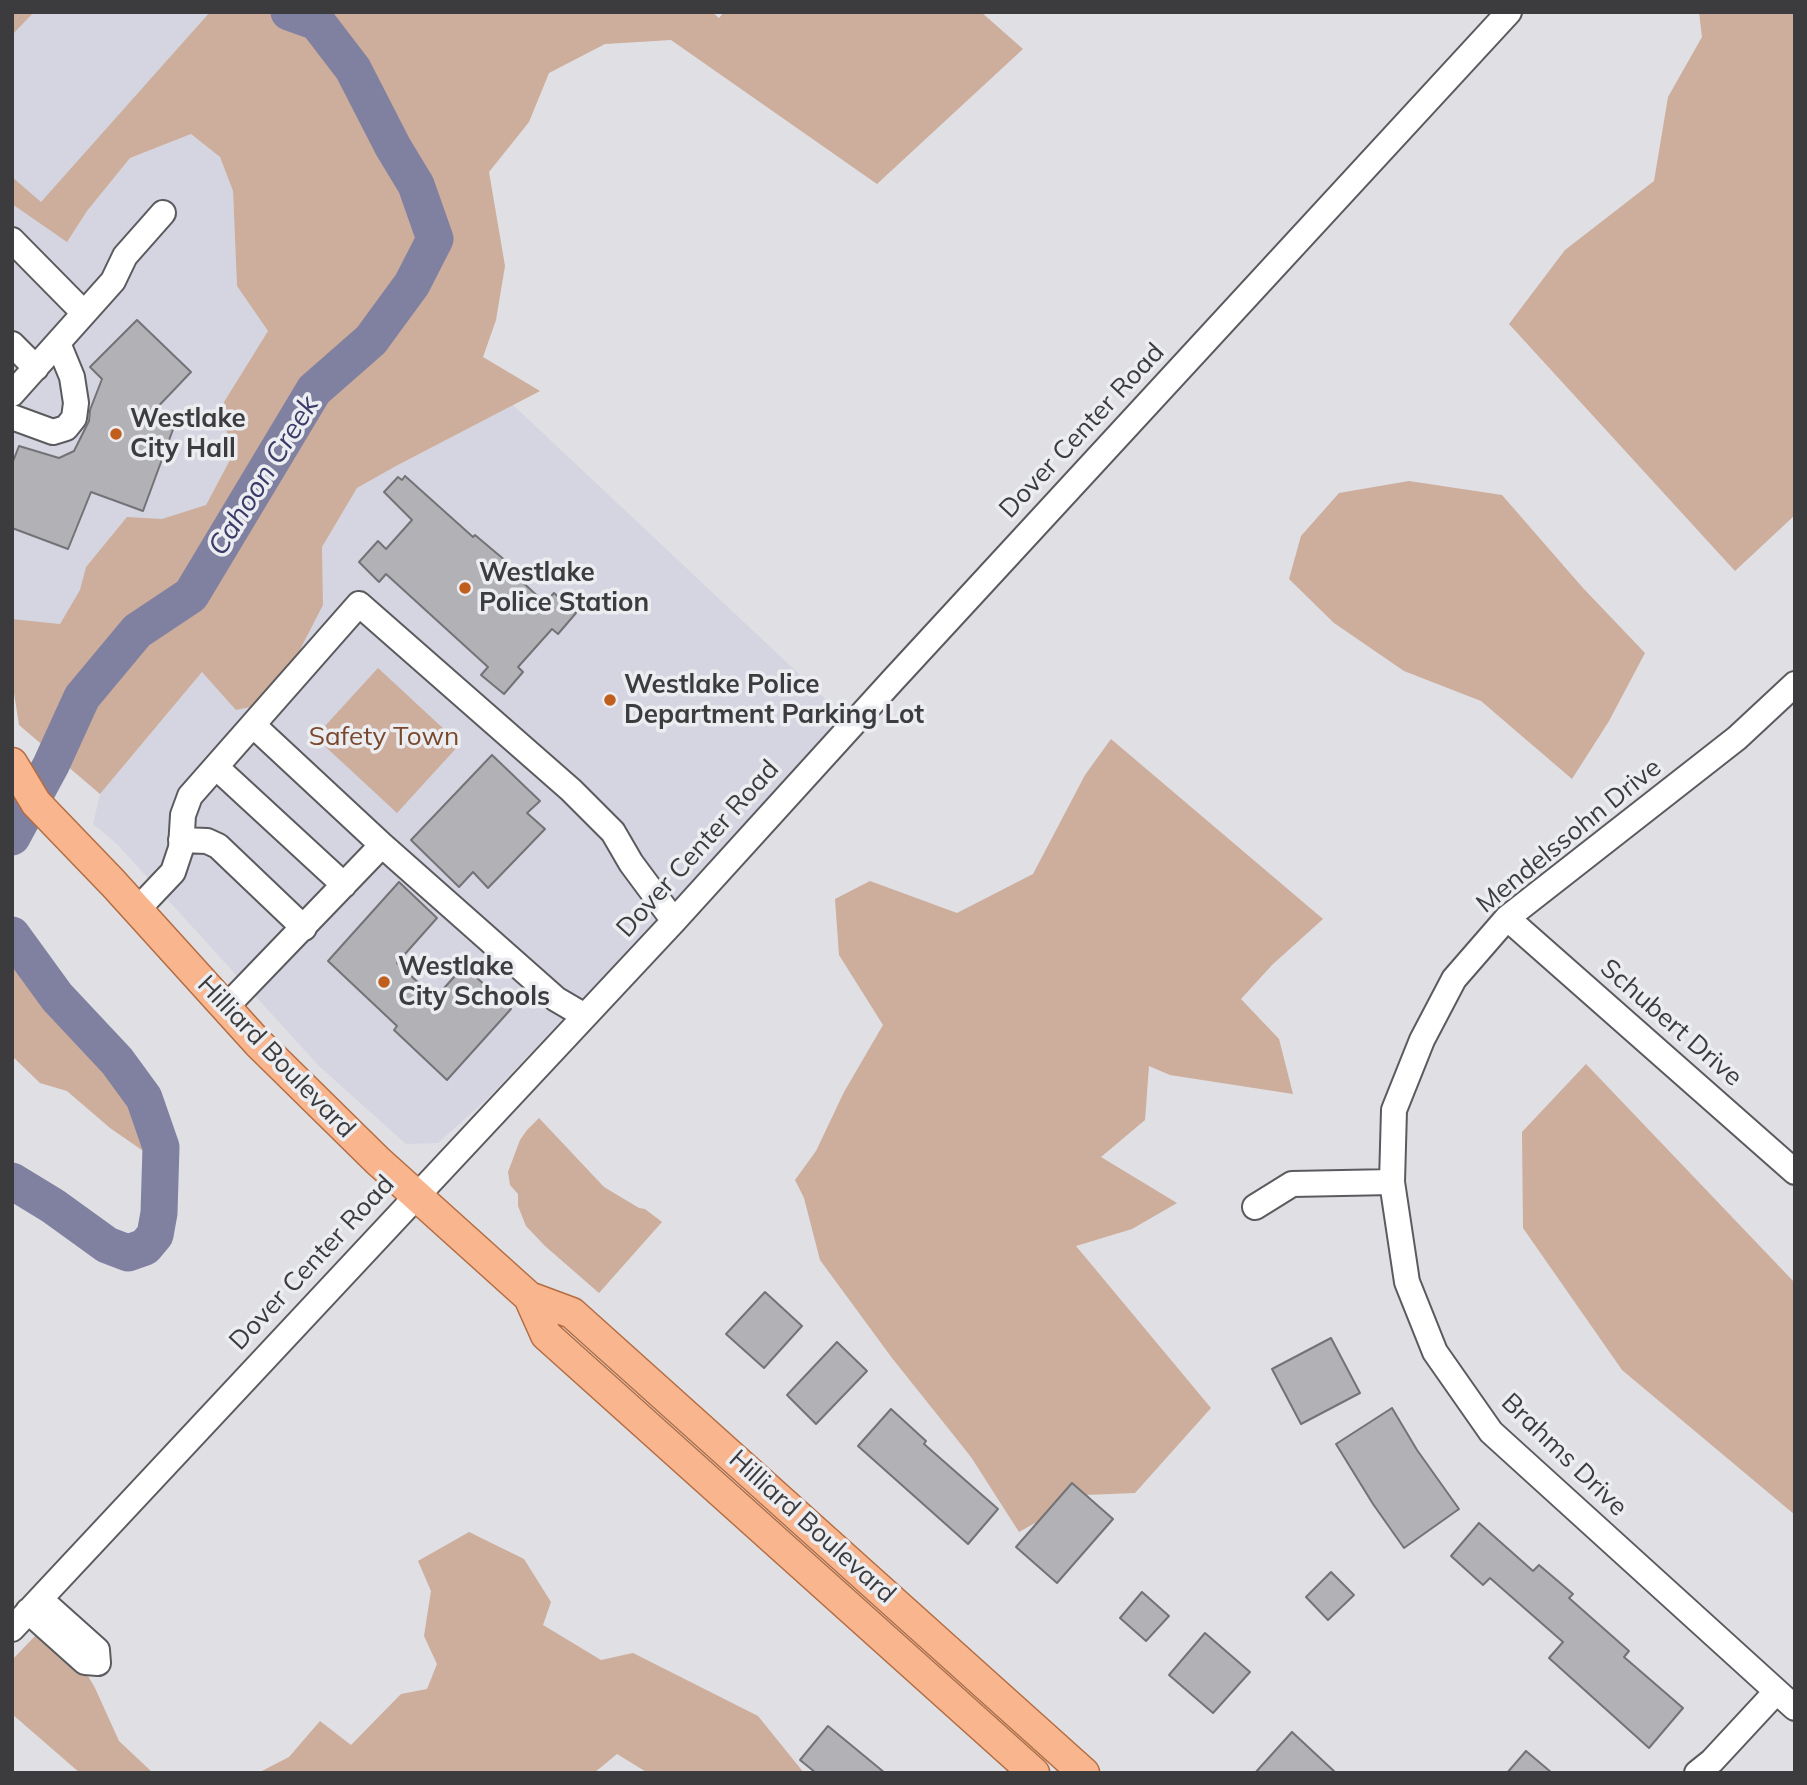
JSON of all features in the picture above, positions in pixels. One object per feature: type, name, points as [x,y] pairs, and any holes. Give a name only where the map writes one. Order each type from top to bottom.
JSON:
[{"type":"main road","name":"Hilliard Boulevard","points":[[12,763],[24,797],[81,849],[318,1105],[529,1297],[572,1313],[1084,1773]]},
{"type":"main road","name":"Hilliard Boulevard","points":[[529,1297],[546,1335],[1034,1773]]},
{"type":"street","name":"Dover Center Road","points":[[27,1613],[674,921],[1509,12]]},
{"type":"street","points":[[12,394],[113,281],[125,256],[163,213]]},
{"type":"street","points":[[12,240],[84,313]]},
{"type":"street","points":[[12,417],[53,432],[66,428],[74,418],[76,403],[72,376],[58,342]]},
{"type":"street","points":[[12,344],[36,368]]},
{"type":"street","points":[[137,910],[173,872],[181,840],[183,815],[190,796],[359,604],[571,790],[613,832],[631,863],[674,921]]},
{"type":"street","name":"Mendelssohn Drive","points":[[1392,1182],[1394,1110],[1422,1040],[1454,979],[1507,918],[1737,738],[1795,684]]},
{"type":"street","points":[[253,725],[382,845],[556,999],[585,1016]]},
{"type":"street","points":[[216,767],[344,885]]},
{"type":"street","points":[[181,840],[207,841],[218,846],[304,928]]},
{"type":"street","points":[[226,1007],[382,845]]},
{"type":"street","name":"Schubert Drive","points":[[1507,918],[1795,1172]]},
{"type":"street","points":[[1255,1207],[1292,1184],[1392,1182]]},
{"type":"street","name":"Brahms Drive","points":[[1392,1182],[1407,1282],[1434,1352],[1490,1432],[1795,1709]]},
{"type":"street","points":[[1697,1773],[1776,1692]]},
{"type":"shaded area","points":[[12,12],[210,12],[41,203],[67,241],[87,211],[130,158],[191,134],[220,157],[233,191],[237,286],[268,331],[224,402],[230,460],[206,505],[162,520],[127,518],[86,567],[81,590],[60,624],[12,619]]},
{"type":"shaded area","points":[[513,405],[847,719],[486,1100],[438,1143],[406,1144],[319,1066],[117,844],[93,824],[100,794],[202,672],[323,605],[322,547],[357,488]]},
{"type":"green space","points":[[12,12],[34,12],[12,35]]},
{"type":"green space","points":[[210,12],[712,12],[719,18],[724,12],[981,12],[1023,49],[877,184],[671,40],[605,44],[549,73],[529,122],[489,172],[505,266],[496,320],[483,357],[540,391],[357,488],[322,547],[323,605],[273,702],[236,710],[202,672],[100,794],[19,725],[12,680],[12,619],[60,624],[80,590],[86,567],[127,517],[162,519],[206,505],[230,460],[224,402],[268,331],[237,286],[233,191],[220,157],[191,134],[130,158],[87,211],[67,242],[12,204],[12,177],[41,202]]},
{"type":"green space","points":[[1699,12],[1795,12],[1795,515],[1735,571],[1509,324],[1565,250],[1654,181],[1668,97],[1702,37]]},
{"type":"green space","points":[[1409,481],[1502,495],[1583,588],[1645,653],[1609,721],[1572,779],[1481,701],[1404,671],[1334,623],[1289,579],[1301,536],[1339,493]]},
{"type":"green space","name":"Safety Town","points":[[378,668],[460,744],[397,813],[315,737]]},
{"type":"green space","points":[[1111,739],[1323,919],[1272,965],[1241,999],[1279,1039],[1293,1094],[1170,1075],[1149,1066],[1145,1120],[1101,1157],[1177,1203],[1132,1229],[1076,1246],[1211,1408],[1135,1493],[1085,1495],[1019,1532],[971,1457],[892,1358],[820,1260],[804,1198],[795,1180],[816,1151],[844,1092],[883,1025],[839,955],[835,899],[870,881],[957,913],[1033,874],[1085,775]]},
{"type":"green space","points":[[12,935],[57,997],[117,1061],[144,1098],[161,1147],[152,1157],[110,1128],[67,1091],[40,1083],[12,1056]]},
{"type":"green space","points":[[1586,1064],[1795,1283],[1795,1515],[1622,1370],[1523,1228],[1522,1132]]},
{"type":"green space","points":[[539,1118],[604,1187],[645,1209],[662,1222],[599,1293],[526,1226],[518,1206],[518,1194],[510,1185],[508,1172],[520,1140]]},
{"type":"green space","points":[[469,1532],[524,1559],[551,1602],[543,1625],[601,1660],[633,1653],[758,1716],[804,1773],[648,1773],[617,1754],[594,1773],[258,1773],[289,1757],[320,1721],[351,1745],[401,1694],[427,1689],[437,1664],[424,1636],[431,1591],[418,1561]]},
{"type":"green space","points":[[39,1632],[81,1664],[119,1741],[153,1773],[80,1773],[12,1714],[12,1660]]},
{"type":"building","points":[[137,320],[191,372],[150,415],[175,424],[143,511],[91,492],[68,549],[12,528],[12,464],[19,446],[59,458],[74,451],[89,421],[90,410],[102,379],[90,367]]},
{"type":"building","name":"Westlake Police Station","points":[[405,476],[473,537],[475,535],[520,573],[517,577],[545,603],[554,593],[576,613],[558,634],[552,629],[518,667],[523,672],[504,694],[481,675],[488,667],[386,574],[379,582],[359,562],[378,541],[386,549],[412,520],[384,492],[398,477],[402,480]]},
{"type":"building","points":[[492,755],[540,801],[527,813],[545,829],[488,888],[473,872],[459,887],[411,840]]},
{"type":"building","name":"Westlake City Schools","points":[[399,882],[437,918],[397,963],[435,998],[464,966],[511,1009],[447,1080],[394,1030],[397,1026],[328,961]]},
{"type":"building","points":[[765,1292],[802,1326],[764,1368],[726,1334]]},
{"type":"building","points":[[1331,1338],[1360,1393],[1301,1424],[1272,1369]]},
{"type":"building","points":[[837,1342],[867,1371],[816,1424],[787,1395]]},
{"type":"building","points":[[1392,1408],[1417,1450],[1459,1509],[1404,1548],[1336,1444]]},
{"type":"building","points":[[891,1409],[926,1441],[924,1444],[998,1509],[968,1544],[858,1446]]},
{"type":"building","points":[[1072,1483],[1113,1519],[1057,1583],[1016,1547]]},
{"type":"building","points":[[1479,1523],[1533,1571],[1539,1565],[1573,1594],[1569,1598],[1629,1651],[1624,1657],[1683,1708],[1649,1748],[1549,1658],[1563,1642],[1490,1578],[1483,1585],[1451,1556]]},
{"type":"building","points":[[1331,1572],[1354,1595],[1328,1620],[1306,1597]]},
{"type":"building","points":[[1142,1592],[1169,1616],[1146,1641],[1120,1618]]},
{"type":"building","points":[[1205,1633],[1250,1672],[1213,1713],[1169,1675]]},
{"type":"building","points":[[828,1726],[885,1773],[816,1773],[800,1760]]},
{"type":"building","points":[[1292,1732],[1336,1773],[1255,1773]]},
{"type":"building","points":[[1526,1751],[1552,1773],[1507,1773]]},
{"type":"waterway","name":"Cahoon Creek","points":[[12,837],[51,765],[82,697],[137,631],[191,595],[314,390],[371,340],[412,284],[435,239],[416,185],[353,69],[317,22],[289,12]]},
{"type":"waterway","name":"Cahoon Creek","points":[[12,935],[57,997],[117,1061],[144,1098],[161,1147],[159,1213],[155,1235],[145,1247],[128,1253],[107,1245],[53,1206],[12,1181]]},
{"type":"place","name":"Westlake City Hall","points":[[116,434]]},
{"type":"place","name":"Westlake Police Station","points":[[465,588]]},
{"type":"place","name":"Westlake Police Department Parking Lot","points":[[610,700]]},
{"type":"place","name":"Westlake City Schools","points":[[384,982]]}]
